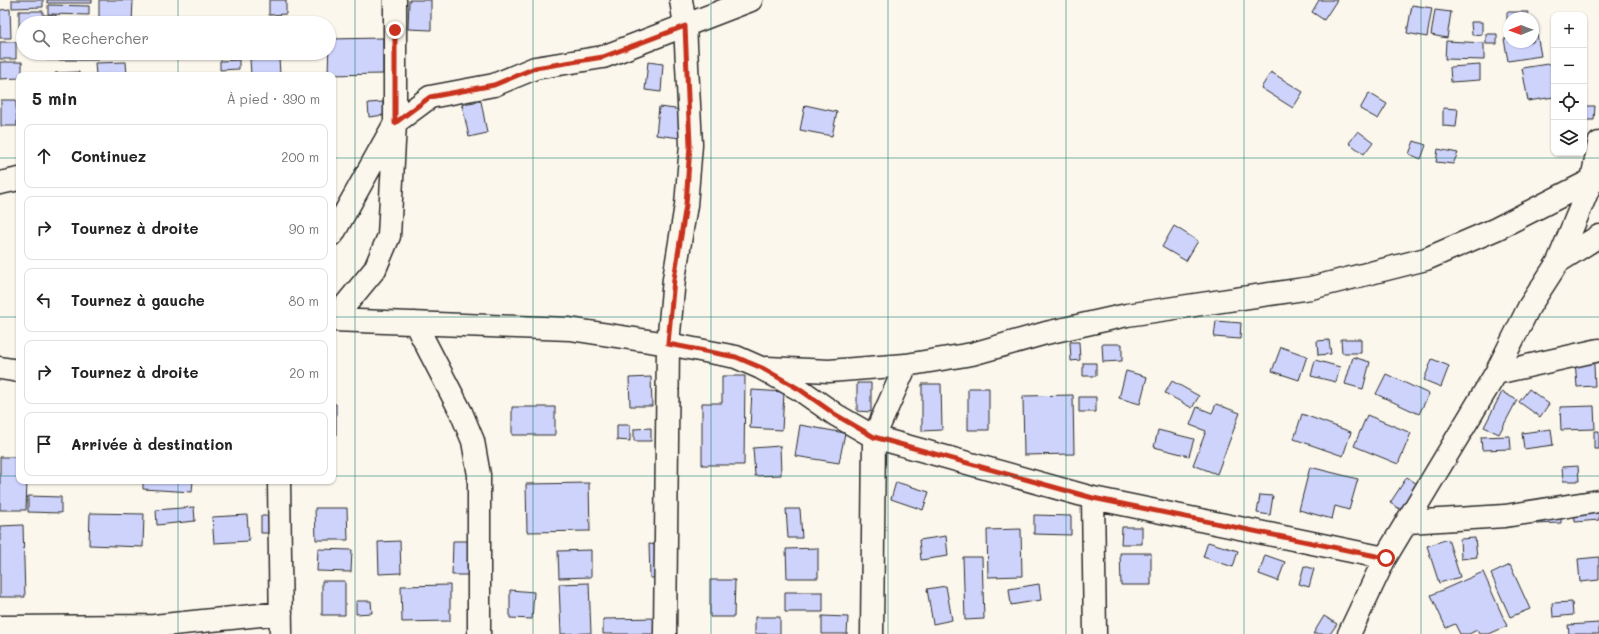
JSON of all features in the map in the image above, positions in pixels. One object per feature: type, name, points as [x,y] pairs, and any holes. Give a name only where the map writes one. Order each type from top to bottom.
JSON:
[{"type":"street","points":[[336,316],[375,269],[389,236],[395,123],[395,0]]},
{"type":"street","points":[[665,634],[668,344],[674,279],[686,205],[690,145],[685,26],[680,0]]},
{"type":"street","points":[[336,229],[395,123],[430,97],[494,85],[535,68],[603,57],[751,0]]},
{"type":"street","points":[[1349,634],[1386,558],[1496,373],[1529,307],[1558,262],[1595,180],[1599,143]]},
{"type":"street","points":[[0,183],[16,180]]},
{"type":"street","points":[[762,368],[829,370],[906,365],[972,354],[1046,333],[1127,315],[1311,288],[1426,259],[1496,229],[1595,180]]},
{"type":"street","points":[[1558,262],[1599,236]]},
{"type":"street","points":[[336,320],[570,329],[668,344],[736,357],[762,368],[799,389],[836,415],[874,437],[1093,498],[1386,558]]},
{"type":"street","points":[[415,323],[461,412],[473,441],[479,475],[479,634]]},
{"type":"street","points":[[1496,373],[1599,350]]},
{"type":"street","points":[[872,634],[874,437],[906,365]]},
{"type":"street","points":[[0,368],[16,371]]},
{"type":"street","points":[[0,627],[281,624],[279,484]]},
{"type":"street","points":[[1093,498],[1095,634]]},
{"type":"street","points":[[1408,522],[1505,516],[1599,501]]},
{"type":"building","points":[[12,0],[43,0],[43,7],[12,8]]},
{"type":"building","points":[[47,0],[92,0],[92,3],[47,3]]},
{"type":"building","points":[[99,0],[133,0],[132,16],[99,16]]},
{"type":"building","points":[[269,0],[286,0],[286,14],[269,15]]},
{"type":"building","points":[[409,0],[431,0],[431,30],[408,29]]},
{"type":"building","points":[[1319,0],[1337,0],[1324,20],[1312,12]]},
{"type":"building","points":[[48,5],[89,6],[89,15],[48,14]]},
{"type":"building","points":[[1412,5],[1432,8],[1427,37],[1407,33]]},
{"type":"building","points":[[10,9],[11,38],[0,38],[0,10]]},
{"type":"building","points":[[1435,10],[1451,12],[1447,38],[1431,35]]},
{"type":"building","points":[[19,11],[43,11],[43,16],[19,16]]},
{"type":"building","points":[[44,15],[56,15],[56,16]]},
{"type":"building","points":[[1471,22],[1482,22],[1482,34],[1472,35]]},
{"type":"building","points":[[1486,34],[1497,34],[1497,44],[1486,44]]},
{"type":"building","points":[[383,38],[383,74],[336,75],[336,72],[328,72],[328,60],[336,60],[336,39]]},
{"type":"building","points":[[1446,41],[1484,43],[1484,60],[1445,59]]},
{"type":"building","points":[[0,42],[16,42],[16,59],[0,59]]},
{"type":"building","points":[[1539,45],[1541,56],[1508,61],[1506,48],[1539,48]]},
{"type":"building","points":[[239,60],[239,69],[220,70],[220,61]]},
{"type":"building","points":[[250,60],[279,60],[280,72],[251,72]]},
{"type":"building","points":[[0,62],[22,62],[22,72],[16,72],[16,78],[0,79]]},
{"type":"building","points":[[126,62],[127,72],[96,72],[95,63]]},
{"type":"building","points":[[648,62],[663,64],[661,92],[645,90]]},
{"type":"building","points":[[1551,63],[1551,97],[1528,101],[1522,68]]},
{"type":"building","points":[[1480,65],[1480,80],[1451,82],[1450,67]]},
{"type":"building","points":[[1271,72],[1303,92],[1293,108],[1261,88]]},
{"type":"building","points":[[1369,93],[1387,104],[1378,119],[1360,109]]},
{"type":"building","points":[[1,100],[16,100],[16,126],[1,126]]},
{"type":"building","points":[[481,101],[487,133],[469,137],[462,104]]},
{"type":"building","points":[[383,102],[384,115],[369,117],[368,103]]},
{"type":"building","points":[[805,105],[837,112],[832,136],[800,130]]},
{"type":"building","points":[[1587,106],[1595,106],[1594,120],[1587,120]]},
{"type":"building","points":[[659,107],[684,110],[681,138],[656,135]]},
{"type":"building","points":[[1443,108],[1458,109],[1456,127],[1443,126]]},
{"type":"building","points":[[1358,131],[1373,142],[1364,154],[1349,143]]},
{"type":"building","points":[[1414,141],[1426,145],[1421,159],[1409,154]]},
{"type":"building","points":[[1438,149],[1458,153],[1453,164],[1436,162]]},
{"type":"building","points":[[1174,226],[1198,241],[1186,261],[1162,247]]},
{"type":"building","points":[[1216,321],[1241,323],[1240,339],[1214,337]]},
{"type":"building","points":[[1341,339],[1361,339],[1361,353],[1342,353]]},
{"type":"building","points":[[1329,340],[1331,354],[1318,355],[1317,341]]},
{"type":"building","points":[[1070,342],[1079,342],[1080,360],[1071,361]]},
{"type":"building","points":[[1102,344],[1122,344],[1122,361],[1103,362]]},
{"type":"building","points":[[1593,345],[1595,386],[1577,387],[1574,346]]},
{"type":"building","points":[[1281,347],[1307,356],[1299,380],[1272,371]]},
{"type":"building","points":[[1353,357],[1370,362],[1363,389],[1345,384]]},
{"type":"building","points":[[1432,359],[1449,366],[1441,387],[1424,380]]},
{"type":"building","points":[[1315,360],[1340,367],[1336,382],[1311,376]]},
{"type":"building","points":[[1083,363],[1096,363],[1096,376],[1083,376]]},
{"type":"building","points":[[1126,371],[1147,377],[1140,404],[1119,398]]},
{"type":"building","points":[[1386,374],[1429,394],[1419,414],[1376,394]]},
{"type":"building","points":[[722,376],[745,376],[744,465],[702,465],[702,403],[722,403]]},
{"type":"building","points":[[651,377],[652,406],[630,406],[629,378]]},
{"type":"building","points":[[1172,381],[1199,396],[1192,408],[1165,393]]},
{"type":"building","points":[[857,383],[871,383],[871,412],[857,411]]},
{"type":"building","points":[[922,384],[941,384],[942,430],[922,431]]},
{"type":"building","points":[[968,388],[989,388],[989,430],[968,430]]},
{"type":"building","points":[[1529,389],[1549,404],[1540,417],[1519,402]]},
{"type":"building","points":[[752,390],[784,392],[782,430],[750,428]]},
{"type":"building","points":[[1502,392],[1517,400],[1499,434],[1484,427]]},
{"type":"building","points":[[1073,395],[1074,454],[1024,455],[1023,396]]},
{"type":"building","points":[[1079,397],[1096,397],[1096,412],[1079,412]]},
{"type":"building","points":[[1216,404],[1240,413],[1217,474],[1193,465],[1206,431],[1190,425],[1197,407],[1212,413]]},
{"type":"building","points":[[1594,406],[1595,429],[1561,430],[1560,407]]},
{"type":"building","points":[[512,407],[555,407],[555,435],[512,435]]},
{"type":"building","points":[[1302,414],[1351,432],[1343,456],[1294,439]]},
{"type":"building","points":[[1367,415],[1411,433],[1398,464],[1354,446]]},
{"type":"building","points":[[617,425],[630,425],[630,441],[617,440]]},
{"type":"building","points":[[800,425],[845,433],[839,463],[795,456]]},
{"type":"building","points":[[651,428],[651,441],[634,441],[634,429]]},
{"type":"building","points":[[1551,429],[1553,445],[1524,449],[1522,433]]},
{"type":"building","points":[[1158,430],[1194,439],[1189,456],[1154,447]]},
{"type":"building","points":[[1594,431],[1599,431],[1599,449],[1594,449]]},
{"type":"building","points":[[1510,436],[1511,449],[1482,450],[1481,437]]},
{"type":"building","points":[[780,446],[781,475],[755,476],[753,448]]},
{"type":"building","points":[[0,457],[16,457],[16,484],[27,484],[26,510],[0,510]]},
{"type":"building","points":[[1578,466],[1579,481],[1563,481],[1562,467]]},
{"type":"building","points":[[1310,467],[1358,479],[1349,510],[1335,506],[1332,519],[1299,510]]},
{"type":"building","points":[[1407,477],[1420,486],[1403,511],[1390,503]]},
{"type":"building","points":[[896,482],[929,492],[923,510],[891,499]]},
{"type":"building","points":[[589,483],[590,531],[527,532],[526,484]]},
{"type":"building","points":[[143,484],[193,484],[192,492],[143,489]]},
{"type":"building","points":[[1260,495],[1273,496],[1270,515],[1257,513]]},
{"type":"building","points":[[28,496],[61,497],[61,513],[28,512]]},
{"type":"building","points":[[1599,502],[1599,520],[1575,522],[1574,504]]},
{"type":"building","points":[[1561,505],[1561,523],[1536,524],[1536,506]]},
{"type":"building","points":[[194,507],[195,521],[157,525],[156,510]]},
{"type":"building","points":[[315,508],[347,508],[348,540],[316,540]]},
{"type":"building","points":[[786,509],[800,509],[802,538],[788,538]]},
{"type":"building","points":[[90,513],[144,514],[143,547],[89,545]]},
{"type":"building","points":[[247,515],[249,541],[214,543],[212,517]]},
{"type":"building","points":[[1034,515],[1071,516],[1071,535],[1034,534]]},
{"type":"building","points":[[261,516],[276,516],[276,533],[261,533]]},
{"type":"building","points":[[23,525],[25,597],[0,597],[0,526]]},
{"type":"building","points":[[1122,527],[1142,527],[1142,544],[1121,544]]},
{"type":"building","points":[[1021,529],[1022,576],[988,577],[987,530]]},
{"type":"building","points":[[946,536],[948,556],[921,560],[919,540]]},
{"type":"building","points":[[1475,538],[1477,557],[1461,559],[1460,539]]},
{"type":"building","points":[[1448,539],[1460,577],[1439,583],[1427,546]]},
{"type":"building","points":[[400,541],[401,573],[379,574],[378,542]]},
{"type":"building","points":[[453,541],[475,541],[474,575],[452,575]]},
{"type":"building","points":[[1208,542],[1238,551],[1233,567],[1203,557]]},
{"type":"building","points":[[649,544],[661,545],[661,578],[650,578]]},
{"type":"building","points":[[818,548],[818,578],[787,578],[786,549]]},
{"type":"building","points":[[318,549],[352,550],[351,572],[317,571]]},
{"type":"building","points":[[591,550],[591,577],[559,578],[558,551]]},
{"type":"building","points":[[1120,553],[1151,553],[1151,585],[1121,585]]},
{"type":"building","points":[[1265,555],[1285,562],[1278,581],[1259,574]]},
{"type":"building","points":[[963,557],[982,557],[984,619],[965,620]]},
{"type":"building","points":[[1599,557],[1599,580],[1580,582],[1578,559]]},
{"type":"building","points":[[1510,565],[1530,609],[1510,617],[1491,574]]},
{"type":"building","points":[[1304,566],[1314,569],[1309,587],[1299,584]]},
{"type":"building","points":[[1483,572],[1507,626],[1489,634],[1479,634],[1477,630],[1469,634],[1460,634],[1455,624],[1446,628],[1431,595]]},
{"type":"building","points":[[710,580],[735,580],[734,617],[710,617]]},
{"type":"building","points":[[322,581],[345,581],[345,615],[322,615]]},
{"type":"building","points":[[589,583],[591,633],[561,634],[559,584]]},
{"type":"building","points":[[1039,584],[1041,600],[1011,605],[1009,589]]},
{"type":"building","points":[[450,585],[450,621],[402,622],[401,586]]},
{"type":"building","points":[[946,586],[952,620],[933,624],[927,589]]},
{"type":"building","points":[[510,590],[534,592],[532,619],[510,618]]},
{"type":"building","points":[[785,592],[823,592],[823,612],[785,612]]},
{"type":"building","points":[[356,601],[371,601],[372,613],[356,614]]},
{"type":"building","points":[[1572,602],[1573,615],[1553,617],[1552,603]]},
{"type":"building","points":[[822,616],[848,617],[847,634],[822,634]]},
{"type":"building","points":[[1324,616],[1337,624],[1330,634],[1313,634]]},
{"type":"building","points":[[755,617],[780,617],[780,634],[755,634]]},
{"type":"building","points":[[658,618],[658,634],[603,634],[603,619]]},
{"type":"building","points":[[1599,623],[1599,634],[1569,634],[1568,625]]},
{"type":"route","points":[[395,30],[395,123],[430,97],[494,85],[535,68],[603,57],[685,26],[690,145],[686,205],[674,279],[668,344],[736,357],[762,368],[799,389],[836,415],[874,437],[1093,498],[1386,558]]}]
